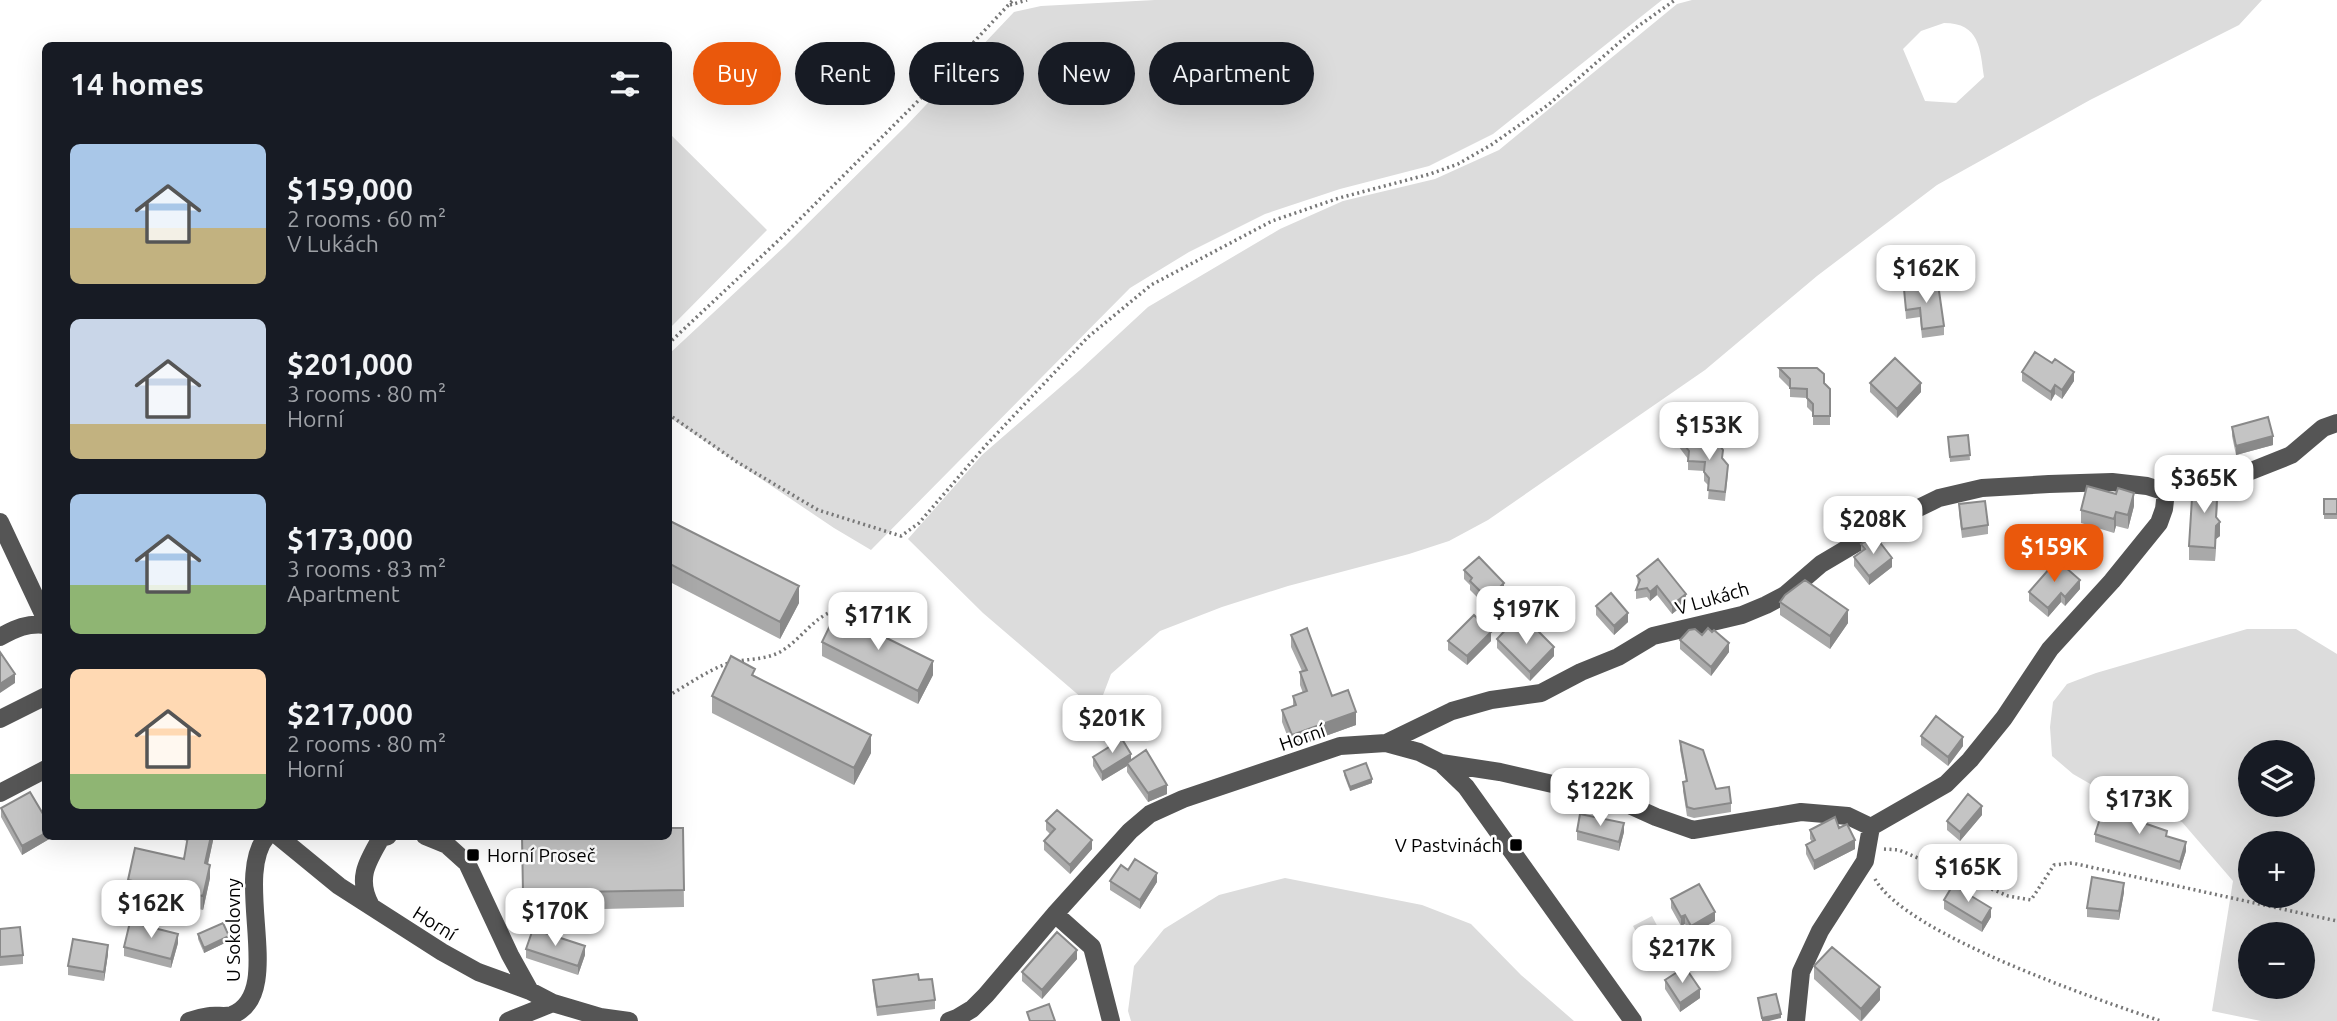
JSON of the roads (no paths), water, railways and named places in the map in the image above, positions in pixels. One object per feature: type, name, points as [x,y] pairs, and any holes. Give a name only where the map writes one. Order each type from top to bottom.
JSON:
[{"type":"street","points":[[1871,827],[1946,784],[1970,760],[2004,718],[2050,649],[2112,582],[2158,523],[2164,509],[2166,492],[2251,471],[2291,455],[2323,428],[2337,423]]},
{"type":"street","name":"V Lukách","points":[[1386,744],[1452,711],[1491,700],[1541,693],[1618,657],[1653,636],[1742,615],[1766,605],[1785,595],[1821,564],[1902,516],[1939,498],[1982,488],[2112,482],[2147,485],[2166,492]]},
{"type":"street","points":[[0,522],[42,613]]},
{"type":"street","points":[[0,637],[17,627],[42,623]]},
{"type":"street","points":[[0,719],[42,698]]},
{"type":"street","name":"Horní","points":[[949,1021],[972,1009],[986,995],[1130,831],[1150,814],[1183,799],[1340,746],[1386,744],[1419,752],[1441,763],[1466,787],[1633,1021]]},
{"type":"street","points":[[1441,763],[1500,772],[1614,798],[1693,830],[1801,812],[1848,816],[1871,827]]},
{"type":"street","points":[[0,793],[42,771]]},
{"type":"street","points":[[1796,1021],[1801,972],[1820,931],[1866,855],[1871,827]]},
{"type":"street","name":"U Sokolovny","points":[[189,1021],[209,1016],[238,1018],[255,989],[258,974],[255,859],[264,840]]},
{"type":"street","name":"Horní","points":[[283,840],[339,886],[478,972],[530,991],[553,1003],[600,1017],[629,1021]]},
{"type":"street","points":[[371,906],[365,895],[363,875],[381,840]]},
{"type":"street","points":[[435,840],[447,845],[467,863],[530,991]]},
{"type":"street","points":[[1055,914],[1092,947],[1111,1021]]},
{"type":"street","points":[[508,1021],[553,1003]]},
{"type":"place","name":"V Pastvinách","points":[[1516,845]]},
{"type":"place","name":"Horní Proseč","points":[[473,855]]}]
